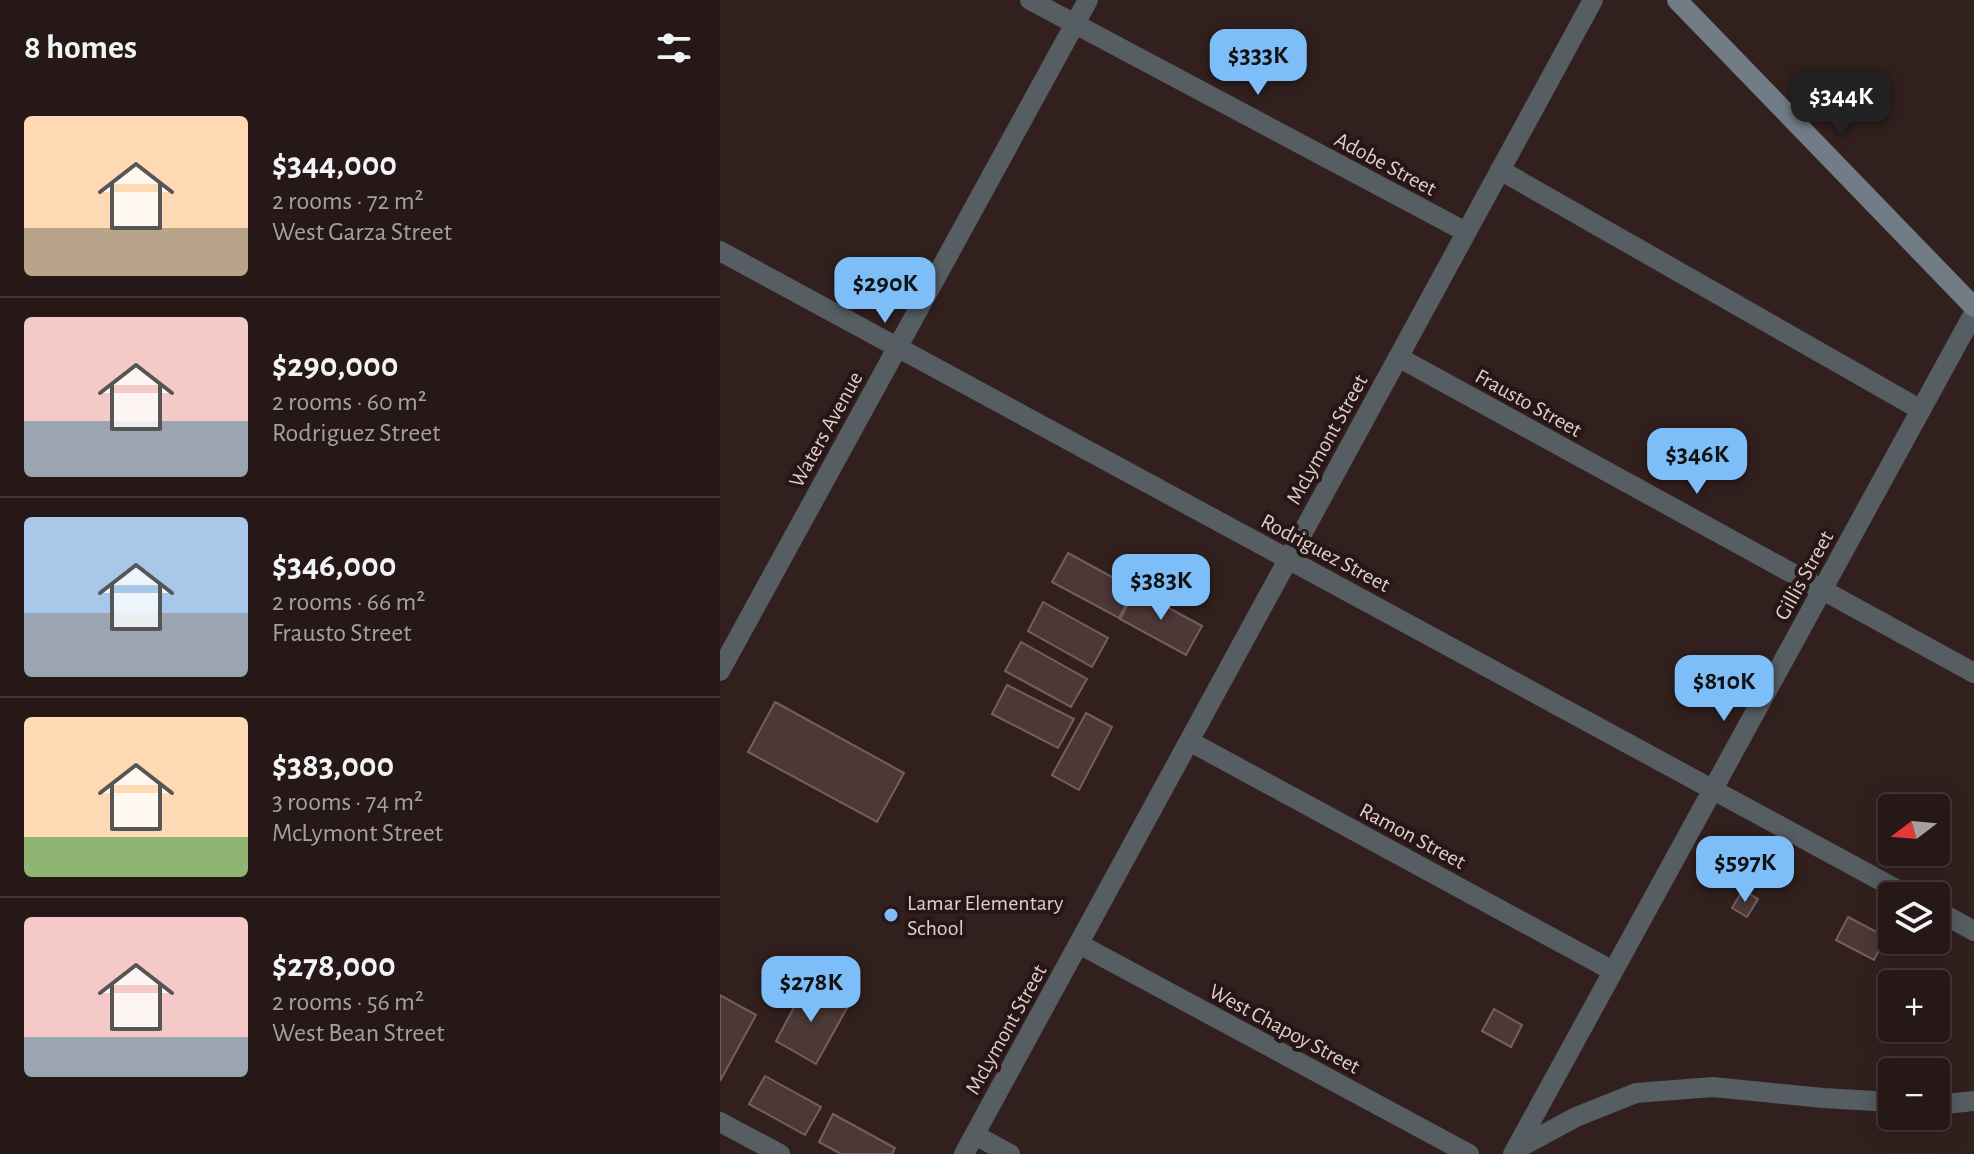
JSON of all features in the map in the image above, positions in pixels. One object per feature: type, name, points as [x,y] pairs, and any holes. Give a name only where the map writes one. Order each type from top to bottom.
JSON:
[{"type":"street","name":"Adobe Street","points":[[1030,0],[1466,232]]},
{"type":"street","name":"Waters Avenue","points":[[720,671],[1088,0]]},
{"type":"street","name":"McLymont Street","points":[[964,1154],[1593,0]]},
{"type":"street","points":[[1677,0],[1974,307]]},
{"type":"street","points":[[1500,170],[1921,410]]},
{"type":"street","name":"Rodriguez Street","points":[[720,251],[1883,882]]},
{"type":"street","name":"Gillis Street","points":[[1514,1152],[1974,313]]},
{"type":"street","name":"Frausto Street","points":[[1398,357],[1974,673]]},
{"type":"street","name":"Ramon Street","points":[[1189,741],[1613,971]]},
{"type":"street","points":[[1950,918],[1974,931]]},
{"type":"street","name":"West Chapoy Street","points":[[1079,944],[1469,1154]]},
{"type":"street","points":[[1514,1152],[1576,1117],[1636,1093],[1713,1087],[1878,1101]]},
{"type":"street","points":[[1950,1104],[1974,1101]]},
{"type":"street","points":[[720,1122],[780,1154]]},
{"type":"street","points":[[975,1135],[1010,1154]]},
{"type":"building","points":[[1068,553],[1134,589],[1119,618],[1052,582]]},
{"type":"building","points":[[1136,590],[1202,626],[1186,655],[1120,619]]},
{"type":"building","points":[[1043,602],[1108,638],[1092,667],[1028,631]]},
{"type":"building","points":[[1021,642],[1087,679],[1071,707],[1005,671]]},
{"type":"building","points":[[1007,685],[1074,719],[1058,748],[992,714]]},
{"type":"building","points":[[775,702],[904,773],[877,822],[748,752]]},
{"type":"building","points":[[1086,713],[1112,727],[1079,790],[1052,775]]},
{"type":"building","points":[[1743,890],[1758,899],[1747,917],[1732,908]]},
{"type":"building","points":[[1848,917],[1878,933],[1878,952],[1874,960],[1836,940]]},
{"type":"building","points":[[806,985],[847,1008],[816,1064],[776,1041]]},
{"type":"building","points":[[720,995],[756,1015],[720,1081]]},
{"type":"building","points":[[1494,1009],[1522,1025],[1511,1047],[1482,1031]]},
{"type":"building","points":[[765,1076],[821,1107],[805,1135],[749,1104]]},
{"type":"building","points":[[833,1114],[895,1148],[892,1154],[841,1154],[819,1142]]},
{"type":"place","name":"Lamar Elementary School","points":[[891,915]]}]
